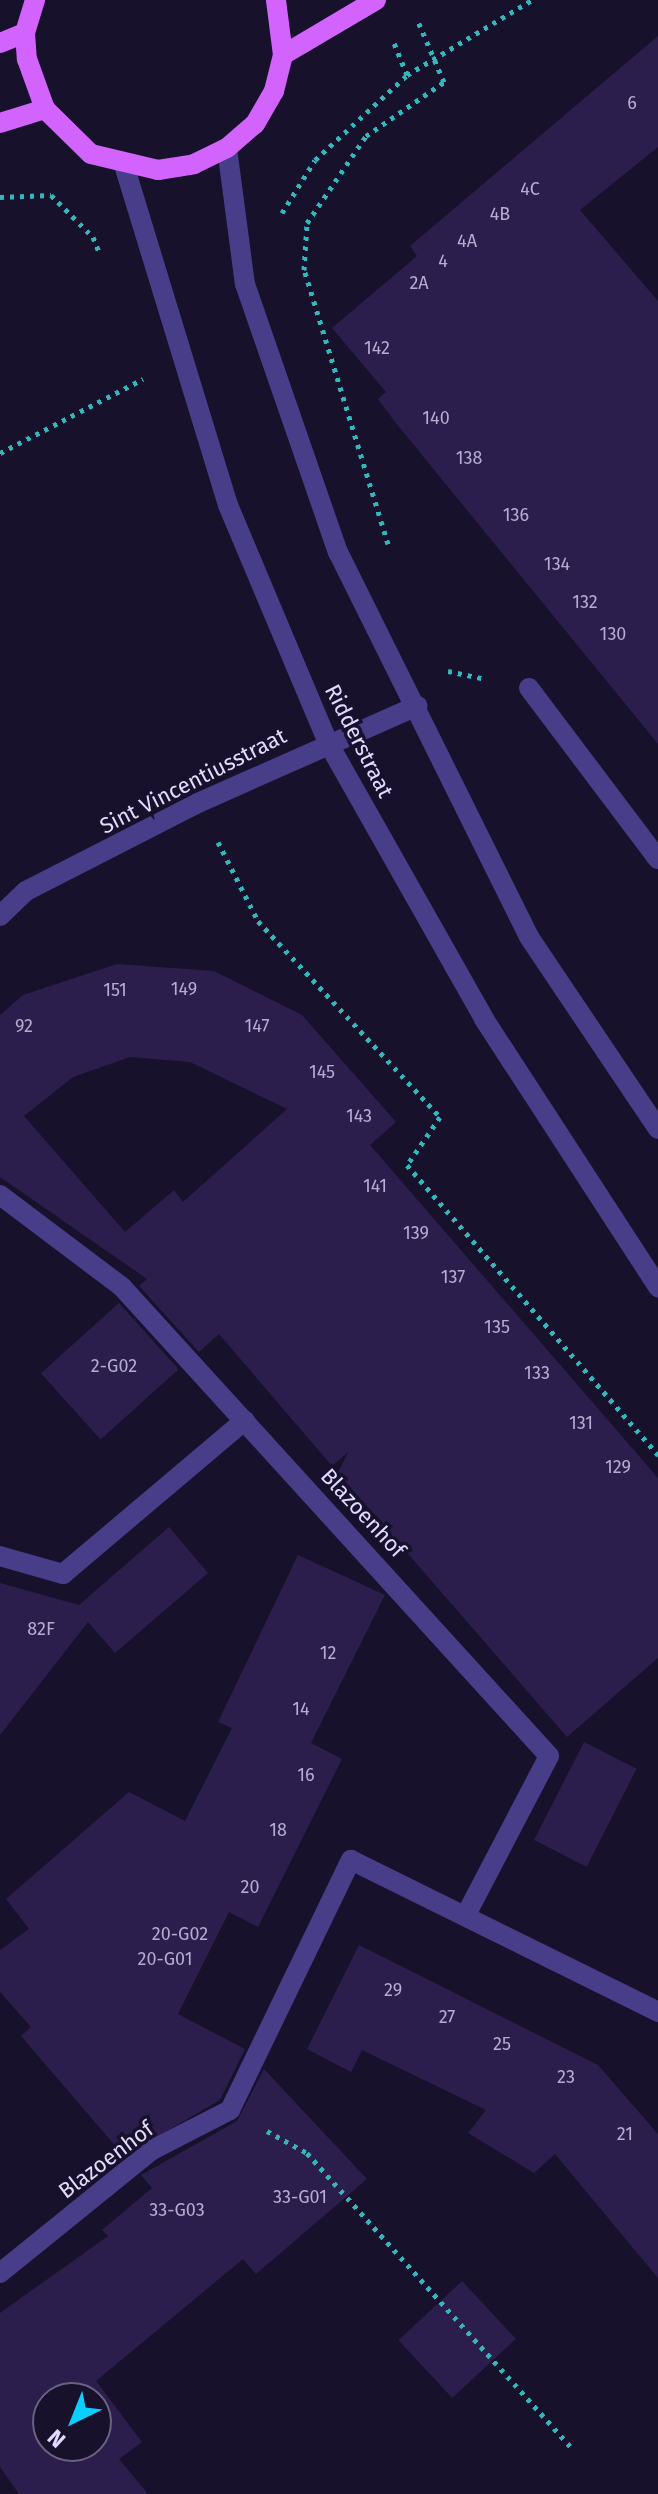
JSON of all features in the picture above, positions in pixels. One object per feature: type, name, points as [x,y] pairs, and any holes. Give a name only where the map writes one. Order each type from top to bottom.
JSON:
[{"type":"main road","points":[[35,0],[25,33],[30,72],[45,109],[91,154],[124,165],[158,170],[194,164],[227,148],[255,124],[274,91],[283,55],[276,0]]},
{"type":"main road","points":[[283,55],[376,0]]},
{"type":"main road","points":[[0,43],[25,33]]},
{"type":"main road","points":[[0,123],[45,109]]},
{"type":"street","points":[[227,148],[245,284],[338,552],[529,937],[658,1129]]},
{"type":"street","name":"Ridderstraat","points":[[124,165],[228,505],[327,741],[484,1019],[658,1287]]},
{"type":"street","points":[[529,688],[658,859]]},
{"type":"street","name":"Sint Vincentiusstraat","points":[[0,916],[26,891],[198,803],[327,741],[417,706]]},
{"type":"street","name":"Blazoenhof","points":[[0,1195],[122,1287],[549,1756],[467,1913]]},
{"type":"street","points":[[0,1556],[63,1574],[245,1420]]},
{"type":"street","points":[[230,2110],[351,1860],[467,1913],[658,2012]]},
{"type":"street","name":"Blazoenhof","points":[[0,2273],[152,2150],[230,2110]]},
{"type":"path","points":[[278,219],[315,160],[407,75],[532,0]]},
{"type":"path","points":[[390,549],[304,270],[307,223],[366,136],[444,82],[432,62],[415,12]]},
{"type":"path","points":[[392,38],[407,75]]},
{"type":"path","points":[[0,197],[51,195],[93,237],[104,262]]},
{"type":"path","points":[[0,453],[144,378]]},
{"type":"path","points":[[442,669],[529,688]]},
{"type":"path","points":[[198,803],[258,921],[440,1117],[407,1165],[658,1455]]},
{"type":"path","points":[[230,2110],[307,2153],[570,2446]]},
{"type":"building","points":[[658,36],[658,147],[580,210],[658,301],[658,744],[395,422],[378,399],[386,392],[332,328],[417,256],[410,246]]},
{"type":"building","points":[[117,964],[214,971],[302,1015],[396,1122],[370,1145],[658,1478],[658,1658],[567,1737],[338,1473],[348,1452],[332,1466],[219,1334],[199,1352],[139,1286],[147,1279],[0,1177],[0,1015],[23,995]],"holes":[[[130,1057],[190,1062],[287,1109],[183,1202],[174,1190],[125,1232],[24,1116],[73,1077]]]},
{"type":"building","points":[[119,1303],[179,1369],[101,1439],[41,1373]]},
{"type":"building","points":[[169,1527],[208,1573],[115,1653],[88,1622],[0,1735],[0,1583],[79,1605]]},
{"type":"building","points":[[298,1555],[385,1595],[311,1743],[342,1759],[258,1927],[229,1912],[178,2014],[245,2049],[220,2100],[124,2156],[21,2036],[31,2027],[0,1992],[0,1950],[29,1929],[6,1899],[129,1792],[185,1821],[232,1728],[218,1722]]},
{"type":"building","points":[[584,1742],[637,1769],[587,1867],[534,1840]]},
{"type":"building","points":[[359,1945],[598,2065],[658,2134],[658,2278],[555,2154],[534,2173],[468,2133],[486,2110],[362,2050],[351,2072],[307,2049]]},
{"type":"building","points":[[264,2069],[367,2179],[256,2274],[243,2259],[97,2382],[32,2382],[32,2462],[112,2462],[112,2402],[142,2442],[119,2459],[148,2494],[19,2494],[0,2467],[0,2313],[108,2236],[102,2230],[152,2188],[141,2175],[237,2121]]},
{"type":"building","points":[[462,2281],[516,2339],[452,2398],[398,2340]]}]
